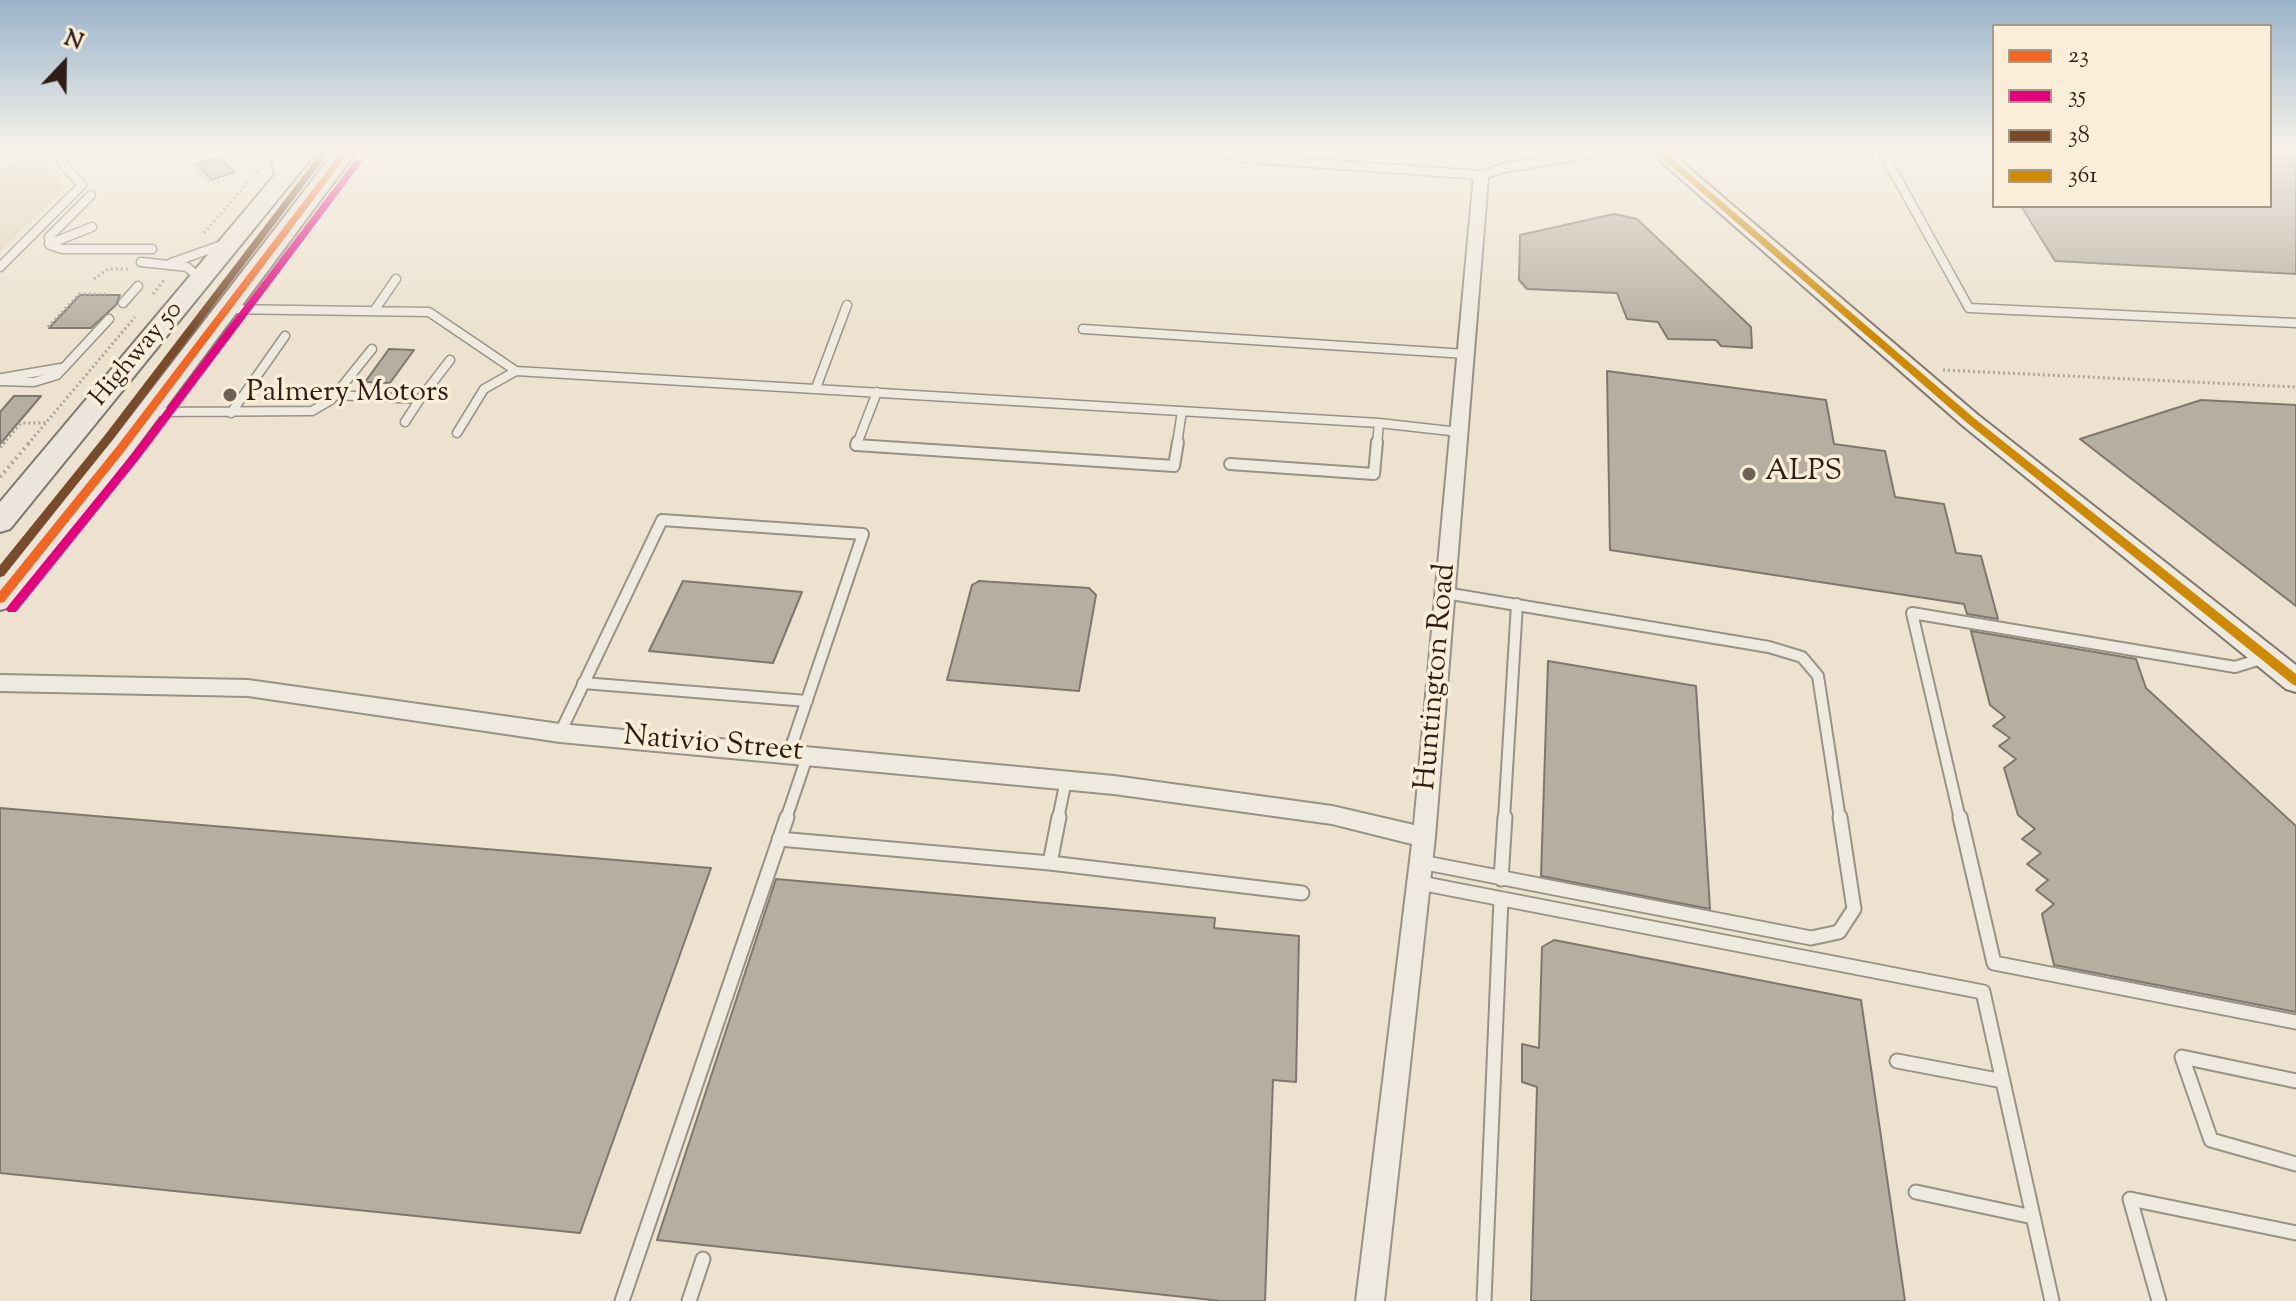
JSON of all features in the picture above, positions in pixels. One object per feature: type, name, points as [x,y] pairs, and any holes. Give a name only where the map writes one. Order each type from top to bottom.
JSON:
[{"type":"main road","name":"Highway 50","points":[[0,522],[256,212]]},
{"type":"main road","name":"Highway 50","points":[[0,599],[148,412],[300,212]]},
{"type":"street","name":"Huntington Road","points":[[1370,1301],[1424,837],[1478,212]]},
{"type":"street","points":[[1728,212],[1909,368],[2296,681]]},
{"type":"street","name":"Nativio Street","points":[[0,683],[248,688],[560,733],[1066,780],[1332,815],[1424,837]]},
{"type":"lane","points":[[0,267],[55,212]]},
{"type":"lane","points":[[49,244],[53,232],[74,212]]},
{"type":"lane","points":[[1916,212],[1969,308],[2296,323]]},
{"type":"lane","points":[[49,244],[92,227]]},
{"type":"lane","points":[[171,263],[209,252],[235,237]]},
{"type":"lane","points":[[49,244],[62,249],[152,249]]},
{"type":"lane","points":[[141,262],[187,267],[201,279]]},
{"type":"lane","points":[[374,311],[396,279]]},
{"type":"lane","points":[[123,299],[138,286]]},
{"type":"lane","points":[[816,388],[847,305]]},
{"type":"lane","points":[[226,309],[429,312],[516,371],[1379,423],[1459,432]]},
{"type":"lane","points":[[0,380],[67,366],[109,319]]},
{"type":"lane","points":[[1083,329],[1466,354]]},
{"type":"lane","points":[[231,413],[285,336]]},
{"type":"lane","points":[[148,412],[312,411],[335,395],[372,349]]},
{"type":"lane","points":[[405,422],[450,360]]},
{"type":"lane","points":[[457,433],[484,389],[516,371]]},
{"type":"lane","points":[[877,392],[856,445],[1174,466],[1182,411]]},
{"type":"lane","points":[[335,395],[420,399]]},
{"type":"lane","points":[[1230,464],[1374,474],[1379,423]]},
{"type":"lane","points":[[560,733],[662,520],[863,534],[807,701],[799,754],[779,839],[622,1301]]},
{"type":"lane","points":[[1419,872],[1501,879],[1811,938],[1839,932],[1854,909],[1818,676],[1802,657],[1769,647],[1445,593]]},
{"type":"lane","points":[[1501,879],[1517,604]]},
{"type":"lane","points":[[2266,657],[2235,667],[1912,613],[1994,963],[2296,1022]]},
{"type":"lane","points":[[583,683],[807,701]]},
{"type":"lane","points":[[1050,863],[1066,780]]},
{"type":"lane","points":[[779,839],[1050,863],[1302,893]]},
{"type":"lane","points":[[1419,872],[1501,899],[1983,992],[2052,1301]]},
{"type":"lane","points":[[1484,1301],[1501,899]]},
{"type":"lane","points":[[2296,1081],[2182,1057],[2211,1140],[2296,1164]]},
{"type":"lane","points":[[1897,1061],[2003,1081]]},
{"type":"lane","points":[[1916,1192],[2033,1217]]},
{"type":"lane","points":[[2159,1301],[2130,1199],[2296,1233]]},
{"type":"lane","points":[[689,1301],[703,1259]]},
{"type":"path","points":[[48,327],[79,294],[123,299]]},
{"type":"path","points":[[1909,368],[2296,387]]},
{"type":"path","points":[[0,447],[21,423],[46,423]]},
{"type":"shaded area","points":[[0,212],[41,212],[0,252]]},
{"type":"building","points":[[2025,212],[2296,212],[2296,274],[2055,261]]},
{"type":"building","points":[[1614,214],[1637,219],[1751,327],[1752,348],[1721,346],[1716,340],[1668,339],[1658,322],[1627,319],[1617,293],[1527,289],[1519,280],[1520,235]]},
{"type":"building","points":[[80,295],[120,295],[116,305],[91,328],[49,328]]},
{"type":"building","points":[[389,349],[414,350],[390,383],[365,382]]},
{"type":"building","name":"ALPS","points":[[1607,371],[1826,400],[1834,444],[1885,451],[1895,497],[1944,504],[1956,553],[1981,556],[1998,619],[1967,614],[1964,604],[1610,550]]},
{"type":"building","points":[[14,396],[41,396],[0,444],[0,412]]},
{"type":"building","points":[[2201,400],[2296,405],[2296,606],[2080,439]]},
{"type":"building","points":[[683,581],[802,592],[773,663],[649,651]]},
{"type":"building","points":[[979,581],[1089,588],[1096,595],[1079,691],[947,680],[972,585]]},
{"type":"building","points":[[1971,631],[2136,659],[2146,688],[2296,826],[2296,1012],[2054,965],[2042,914],[2054,904],[2036,890],[2048,880],[2027,864],[2041,853],[2022,839],[2035,829],[2018,815],[2004,768],[2016,759],[1999,746],[2010,738],[1993,726],[2005,717],[1990,705]]},
{"type":"building","points":[[1548,661],[1696,686],[1710,909],[1541,876]]},
{"type":"building","points":[[0,808],[711,868],[580,1233],[0,1173]]},
{"type":"building","points":[[776,879],[1215,918],[1214,928],[1299,936],[1296,1082],[1273,1080],[1265,1301],[1221,1301],[657,1240]]},
{"type":"building","points":[[1554,940],[1861,1000],[1905,1301],[1531,1301],[1537,1087],[1522,1082],[1522,1044],[1539,1048],[1542,947]]},
{"type":"transit line","name":"38","points":[[0,573],[109,437],[280,212]]},
{"type":"transit line","name":"23","points":[[0,599],[122,447],[300,212]]},
{"type":"transit line","name":"35","points":[[12,609],[135,457],[321,212]]},
{"type":"transit line","name":"361","points":[[1728,212],[1970,420],[2296,681]]},
{"type":"place","name":"Palmery Motors","points":[[230,395]]},
{"type":"place","name":"ALPS","points":[[1749,474]]}]
